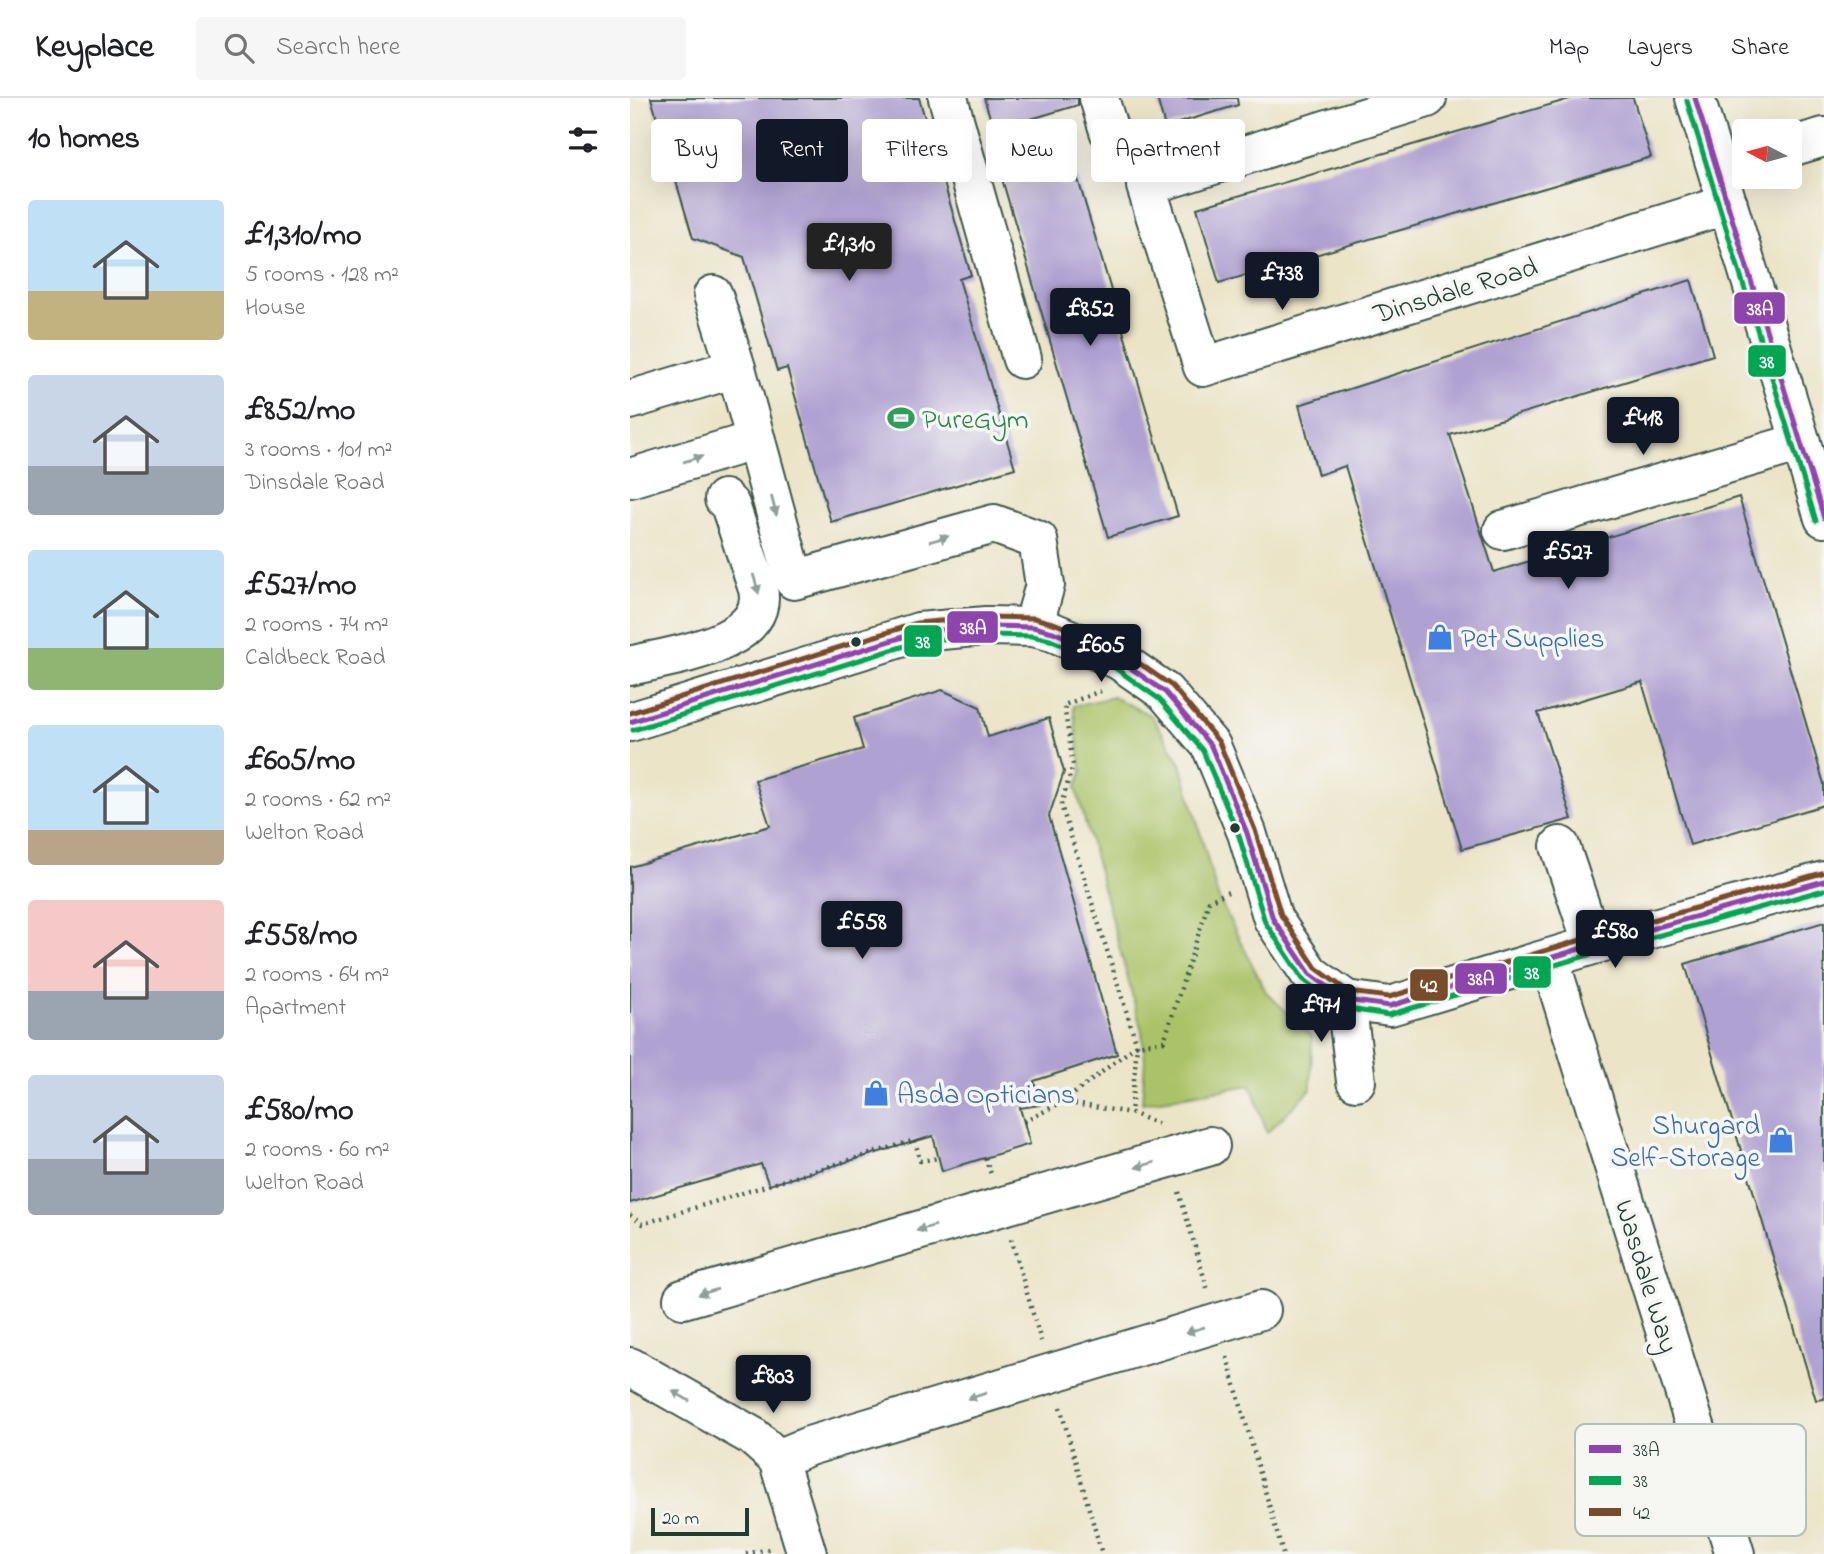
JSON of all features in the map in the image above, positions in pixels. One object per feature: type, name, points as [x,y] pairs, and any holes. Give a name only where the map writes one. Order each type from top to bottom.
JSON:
[{"type":"street","points":[[948,98],[1022,359]]},
{"type":"street","name":"Dinsdale Road","points":[[1427,98],[1146,186],[1203,368],[1728,204]]},
{"type":"street","points":[[1695,98],[1731,164],[1728,204],[1824,518]]},
{"type":"street","points":[[1802,143],[1824,137]]},
{"type":"street","points":[[713,295],[736,368],[794,580],[994,524],[1038,540],[1045,584],[1033,627]]},
{"type":"street","points":[[630,400],[736,368]]},
{"type":"street","points":[[630,478],[756,440]]},
{"type":"street","points":[[1503,530],[1801,442]]},
{"type":"street","points":[[630,666],[732,637],[742,631],[753,618],[760,597],[758,589],[730,505],[723,499]]},
{"type":"street","points":[[630,722],[919,632],[986,626],[1033,627],[1053,632],[1119,660],[1164,692],[1210,746],[1247,833],[1273,919],[1310,974],[1346,1000],[1390,1006],[1593,945],[1824,881]]},
{"type":"street","points":[[1560,846],[1593,945]]},
{"type":"street","name":"Wasdale Way","points":[[1549,958],[1694,1424]]},
{"type":"street","points":[[1346,1000],[1356,1081]]},
{"type":"street","points":[[683,1299],[1210,1146]]},
{"type":"street","points":[[778,1459],[809,1446],[1261,1311]]},
{"type":"street","points":[[630,1367],[752,1436],[778,1459],[807,1554]]},
{"type":"street","name":"Wasdale Way","points":[[1729,1536],[1735,1554]]},
{"type":"path","points":[[1131,1113],[1137,1045],[1061,805],[1073,765],[1064,705],[1097,692],[1154,685]]},
{"type":"path","points":[[1024,1122],[1062,1102],[1137,1045],[1164,1041],[1209,901],[1261,878]]},
{"type":"path","points":[[1062,1102],[1131,1113],[1159,1124],[1169,1144],[1169,1158],[1283,1554]]},
{"type":"path","points":[[630,1215],[642,1224],[915,1140],[920,1161],[939,1158]]},
{"type":"green space","points":[[1113,697],[1152,716],[1181,764],[1218,897],[1266,992],[1312,1037],[1311,1089],[1267,1133],[1251,1085],[1142,1103],[1145,1060],[1142,1031],[1076,788],[1082,772],[1073,706]]},
{"type":"building","points":[[651,98],[919,98],[925,119],[862,119],[862,182],[944,182],[971,275],[959,279],[1015,468],[831,522],[787,368],[777,371],[744,257],[693,238],[676,182],[742,182],[742,119],[657,119]]},
{"type":"building","points":[[984,98],[1078,98],[1078,105],[1031,119],[991,119]]},
{"type":"building","points":[[1157,98],[1237,98],[1238,105],[1192,119],[1163,119]]},
{"type":"building","points":[[1573,98],[1633,98],[1651,157],[1219,283],[1197,208]]},
{"type":"building","points":[[1077,176],[1178,516],[1108,537],[1003,182],[1077,182]]},
{"type":"building","points":[[1691,280],[1713,355],[1450,435],[1494,572],[1739,497],[1824,784],[1824,805],[1690,845],[1642,682],[1538,713],[1572,819],[1462,849],[1345,466],[1318,475],[1299,405]]},
{"type":"building","points":[[942,690],[980,707],[988,737],[1049,718],[1064,772],[1049,816],[1117,1054],[1034,1081],[1040,1105],[1020,1108],[1030,1144],[942,1171],[933,1136],[769,1185],[761,1164],[630,1203],[630,867],[770,826],[755,780],[863,749],[854,718]]},
{"type":"building","name":"Shurgard Self-Storage","points":[[1824,922],[1824,1399],[1816,1400],[1685,964]]},
{"type":"transit line","name":"38A","points":[[1695,98],[1824,518]]},
{"type":"transit line","name":"38","points":[[1687,101],[1816,521]]},
{"type":"transit line","name":"42","points":[[630,713],[917,623],[986,617],[1034,618],[1056,624],[1123,652],[1172,686],[1219,742],[1255,830],[1281,915],[1316,968],[1349,992],[1389,997],[1822,873]]},
{"type":"transit line","name":"38A","points":[[630,722],[919,632],[986,626],[1033,627],[1053,632],[1119,660],[1165,692],[1211,746],[1247,833],[1273,919],[1310,974],[1346,1000],[1390,1006],[1593,945],[1824,881]]},
{"type":"transit line","name":"38","points":[[633,730],[921,641],[986,635],[1032,636],[1050,640],[1115,668],[1159,699],[1203,751],[1239,836],[1265,922],[1303,979],[1342,1008],[1389,1015],[1595,953],[1824,890]]},
{"type":"place","name":"PureGym","points":[[901,418]]},
{"type":"place","name":"Pet Supplies","points":[[1440,637]]},
{"type":"place","name":"Asda Opticians","points":[[876,1093]]},
{"type":"place","name":"Shurgard Self-Storage","points":[[1781,1140]]}]
